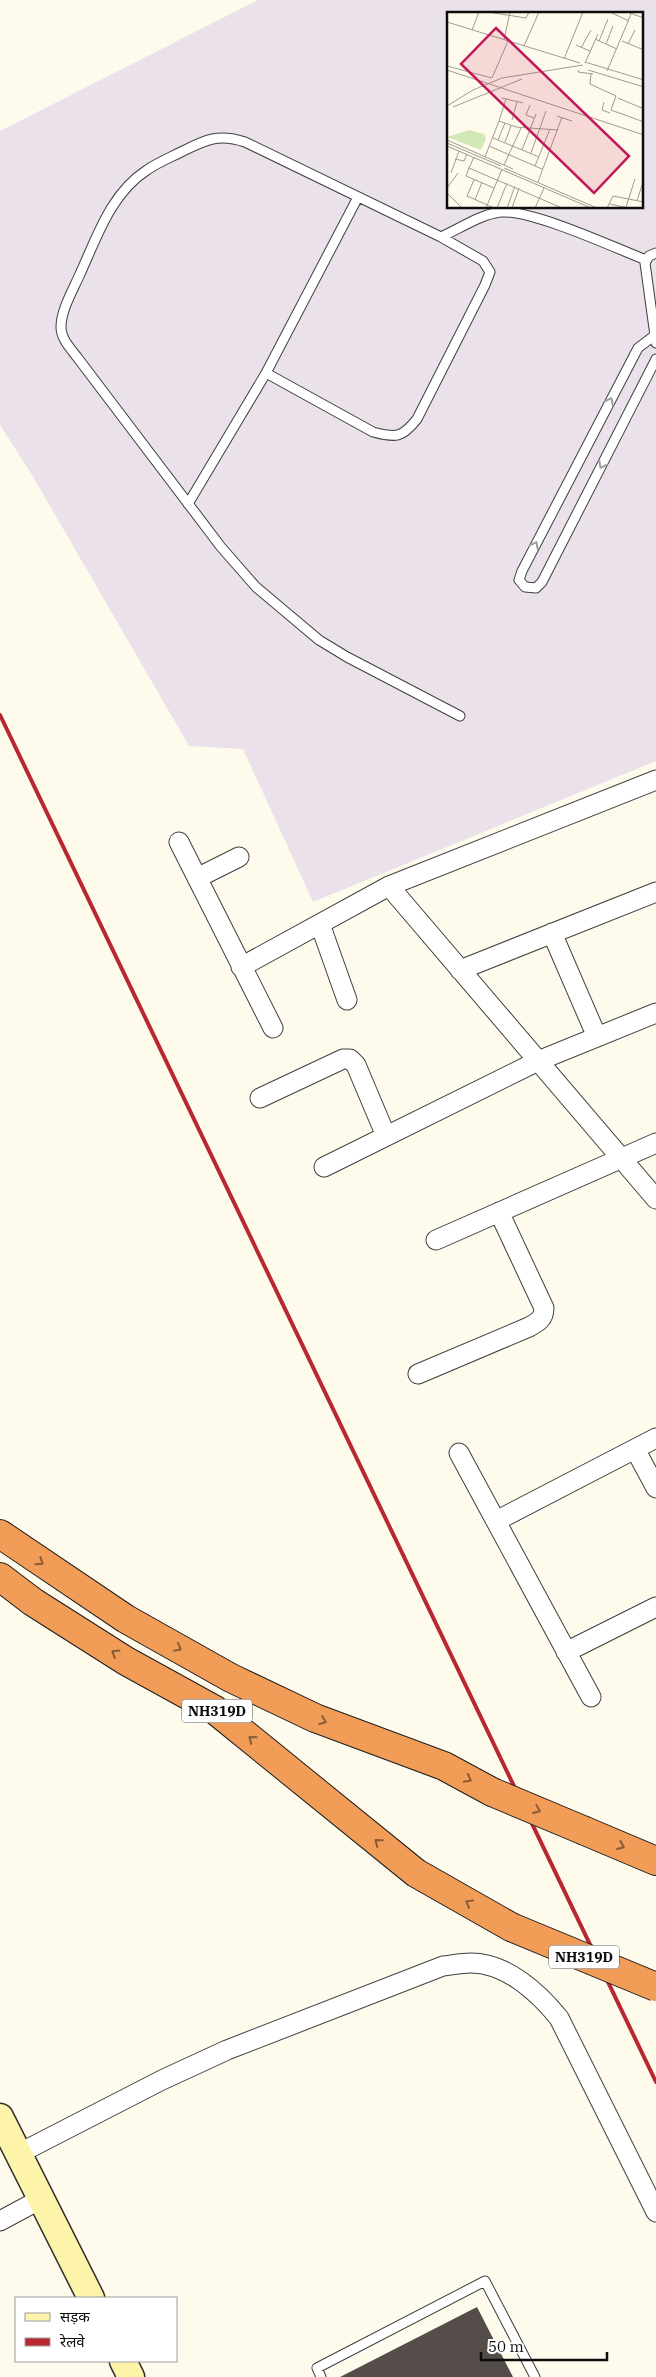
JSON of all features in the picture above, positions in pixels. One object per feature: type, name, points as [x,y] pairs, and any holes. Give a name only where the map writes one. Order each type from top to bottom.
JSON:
[{"type":"highway","name":"NH319D","points":[[0,1534],[126,1619],[231,1678],[315,1718],[444,1766],[492,1792],[656,1861]]},
{"type":"highway","name":"NH319D","points":[[0,1577],[33,1602],[126,1661],[215,1710],[416,1873],[511,1927],[656,1988]]},
{"type":"street","points":[[241,967],[389,886],[656,780]]},
{"type":"street","points":[[179,842],[273,1028]]},
{"type":"street","points":[[197,878],[239,857]]},
{"type":"street","points":[[389,886],[656,1199]]},
{"type":"street","points":[[460,970],[656,892]]},
{"type":"street","points":[[320,924],[347,1000]]},
{"type":"street","points":[[552,933],[597,1037]]},
{"type":"street","points":[[324,1167],[538,1061],[656,1013]]},
{"type":"street","points":[[260,1098],[343,1059],[350,1059],[356,1065],[386,1136]]},
{"type":"street","points":[[436,1240],[656,1143]]},
{"type":"street","points":[[418,1374],[529,1327],[542,1319],[544,1315],[544,1308],[499,1212]]},
{"type":"street","points":[[496,1521],[656,1438]]},
{"type":"street","points":[[635,1449],[656,1488]]},
{"type":"street","points":[[459,1453],[591,1697]]},
{"type":"street","points":[[566,1652],[656,1607]]},
{"type":"street","points":[[18,2154],[227,2050],[443,1966],[471,1963],[495,1967],[526,1985],[543,1999],[558,2018],[656,2212]]},
{"type":"street","points":[[0,2117],[90,2297]]},
{"type":"street","points":[[0,2221],[41,2199]]},
{"type":"street","points":[[124,2362],[131,2377]]},
{"type":"lane","points":[[266,373],[373,432],[389,436],[399,436],[408,430],[417,419],[490,272],[483,261],[441,237],[245,142],[230,137],[218,137],[201,142],[146,170],[128,186],[112,206],[62,318],[62,334],[77,357],[221,547],[256,587],[319,640],[347,657],[460,716]]},
{"type":"lane","points":[[188,504],[266,373],[358,197]]},
{"type":"lane","points":[[441,237],[486,216],[501,212],[538,219],[646,260]]},
{"type":"lane","points":[[656,253],[646,260],[645,271],[655,339],[638,348],[522,571],[519,580],[525,587],[536,588],[542,582],[656,359]]},
{"type":"lane","points":[[321,2377],[317,2368],[486,2281],[535,2377]]},
{"type":"shaded area","points":[[258,0],[656,0],[656,761],[313,902],[243,749],[189,746],[32,475],[0,425],[0,131]]},
{"type":"building","points":[[477,2307],[513,2377],[340,2377]]},
{"type":"railway","points":[[0,715],[656,2082]]}]
